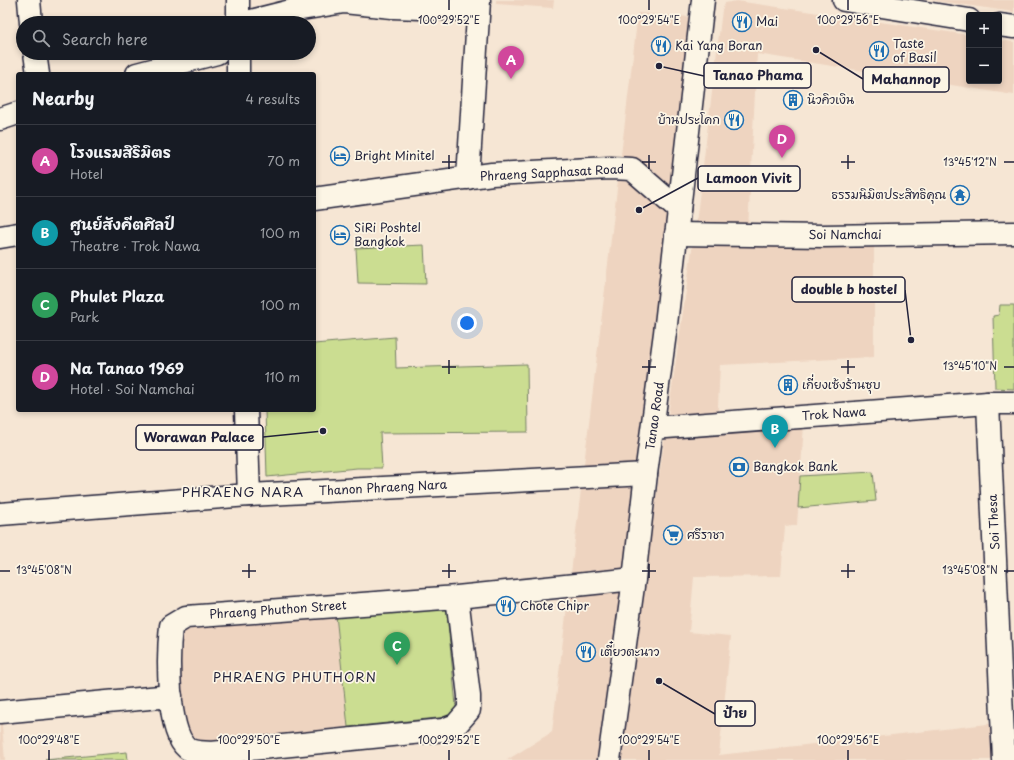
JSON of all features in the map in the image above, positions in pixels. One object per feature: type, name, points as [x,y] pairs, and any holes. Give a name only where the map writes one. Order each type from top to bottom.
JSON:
[{"type":"street","points":[[29,0],[31,16]]},
{"type":"street","points":[[238,0],[238,16]]},
{"type":"street","name":"Tanao Road","points":[[609,760],[634,579],[646,474],[654,428],[703,0]]},
{"type":"street","points":[[844,0],[966,20]]},
{"type":"street","points":[[271,16],[295,10],[344,2],[392,7],[479,5],[468,178]]},
{"type":"street","points":[[1002,25],[1014,27]]},
{"type":"street","points":[[36,60],[38,72]]},
{"type":"street","points":[[145,72],[190,60]]},
{"type":"street","points":[[238,60],[238,72]]},
{"type":"street","points":[[0,119],[16,114]]},
{"type":"street","name":"Phraeng Sapphasat Road","points":[[316,199],[492,174],[610,168],[632,169],[679,210]]},
{"type":"street","name":"Soi Namchai","points":[[676,234],[823,236],[1014,233]]},
{"type":"street","points":[[0,237],[16,234]]},
{"type":"street","name":"Trok Nawa","points":[[654,428],[988,403],[1014,403]]},
{"type":"street","name":"Soi Thesa","points":[[988,403],[1005,546],[1004,760]]},
{"type":"street","points":[[246,412],[249,495]]},
{"type":"street","name":"Thanon Phraeng Nara","points":[[0,514],[249,495],[646,474]]},
{"type":"street","name":"Phraeng Phuthon Street","points":[[457,597],[469,696],[469,710],[456,725],[443,730],[210,753],[196,752],[188,749],[178,736],[171,696],[169,644],[171,626],[186,617],[457,597],[634,579]]},
{"type":"street","points":[[0,712],[171,696]]},
{"type":"shaded area","points":[[496,0],[554,0],[553,8],[496,4]]},
{"type":"shaded area","points":[[930,0],[1014,0],[1014,12]]},
{"type":"shaded area","points":[[737,1],[966,35],[966,84],[1002,84],[1002,40],[1014,42],[1014,95],[757,54],[748,229],[874,244],[874,357],[720,365],[717,427],[804,425],[797,525],[785,526],[781,576],[694,577],[689,632],[731,636],[719,755],[1014,721],[1014,760],[618,760],[697,215],[722,10],[725,3]]},
{"type":"shaded area","points":[[638,13],[690,17],[657,318],[602,760],[507,760],[552,732]]},
{"type":"shaded area","points":[[336,615],[348,727],[201,742],[185,730],[174,644],[185,630]]},
{"type":"shaded area","points":[[0,704],[5,760],[0,760]]},
{"type":"green space","points":[[424,245],[426,284],[358,283],[356,248]]},
{"type":"green space","points":[[1000,305],[1014,305],[1014,389],[995,388],[993,316],[999,315]]},
{"type":"green space","points":[[395,337],[396,368],[527,364],[528,432],[380,433],[382,468],[357,468],[267,477],[265,412],[316,412],[316,344]]},
{"type":"green space","points":[[873,472],[876,501],[798,508],[800,476]]},
{"type":"green space","points":[[446,603],[457,716],[348,727],[336,615]]},
{"type":"green space","points":[[127,752],[128,760],[45,760]]},
{"type":"place","name":"Mai","points":[[742,22]]},
{"type":"place","name":"Kai Yang Boran","points":[[661,46]]},
{"type":"place","name":"Mahannop","points":[[816,50]]},
{"type":"place","name":"Taste of Basil","points":[[879,51]]},
{"type":"place","name":"Tanao Phama","points":[[659,66]]},
{"type":"place","name":"โรงแรมสิริมิตร","points":[[511,79]]},
{"type":"place","name":"นิวคิวเงิน","points":[[793,100]]},
{"type":"place","name":"บ้านประโคก","points":[[734,120]]},
{"type":"place","name":"Bright Minitel","points":[[340,156]]},
{"type":"place","name":"Na Tanao 1969","points":[[782,158]]},
{"type":"place","name":"ธรรมนิมิตประสิทธิคุณ","points":[[960,195]]},
{"type":"place","name":"Lamoon Vivit","points":[[639,210]]},
{"type":"place","name":"SiRi Poshtel Bangkok","points":[[340,235]]},
{"type":"place","name":"double b hostel","points":[[911,340]]},
{"type":"place","name":"เกี่ยงเซ้งร้านซุบ","points":[[788,385]]},
{"type":"place","name":"Worawan Palace","points":[[323,431]]},
{"type":"place","name":"ศูนย์สังคีตศิลป์","points":[[775,448]]},
{"type":"place","name":"Bangkok Bank","points":[[739,467]]},
{"type":"place","name":"ศรีราชา","points":[[673,535]]},
{"type":"place","name":"Chote Chipr","points":[[506,606]]},
{"type":"place","name":"เตี๋ยวตะนาว","points":[[586,652]]},
{"type":"place","name":"Phulet Plaza","points":[[397,665]]},
{"type":"place","name":"ป้าย","points":[[659,681]]},
{"type":"district","name":"PHRAENG NARA","points":[[243,492]]},
{"type":"district","name":"PHRAENG PHUTHORN","points":[[295,677]]}]
